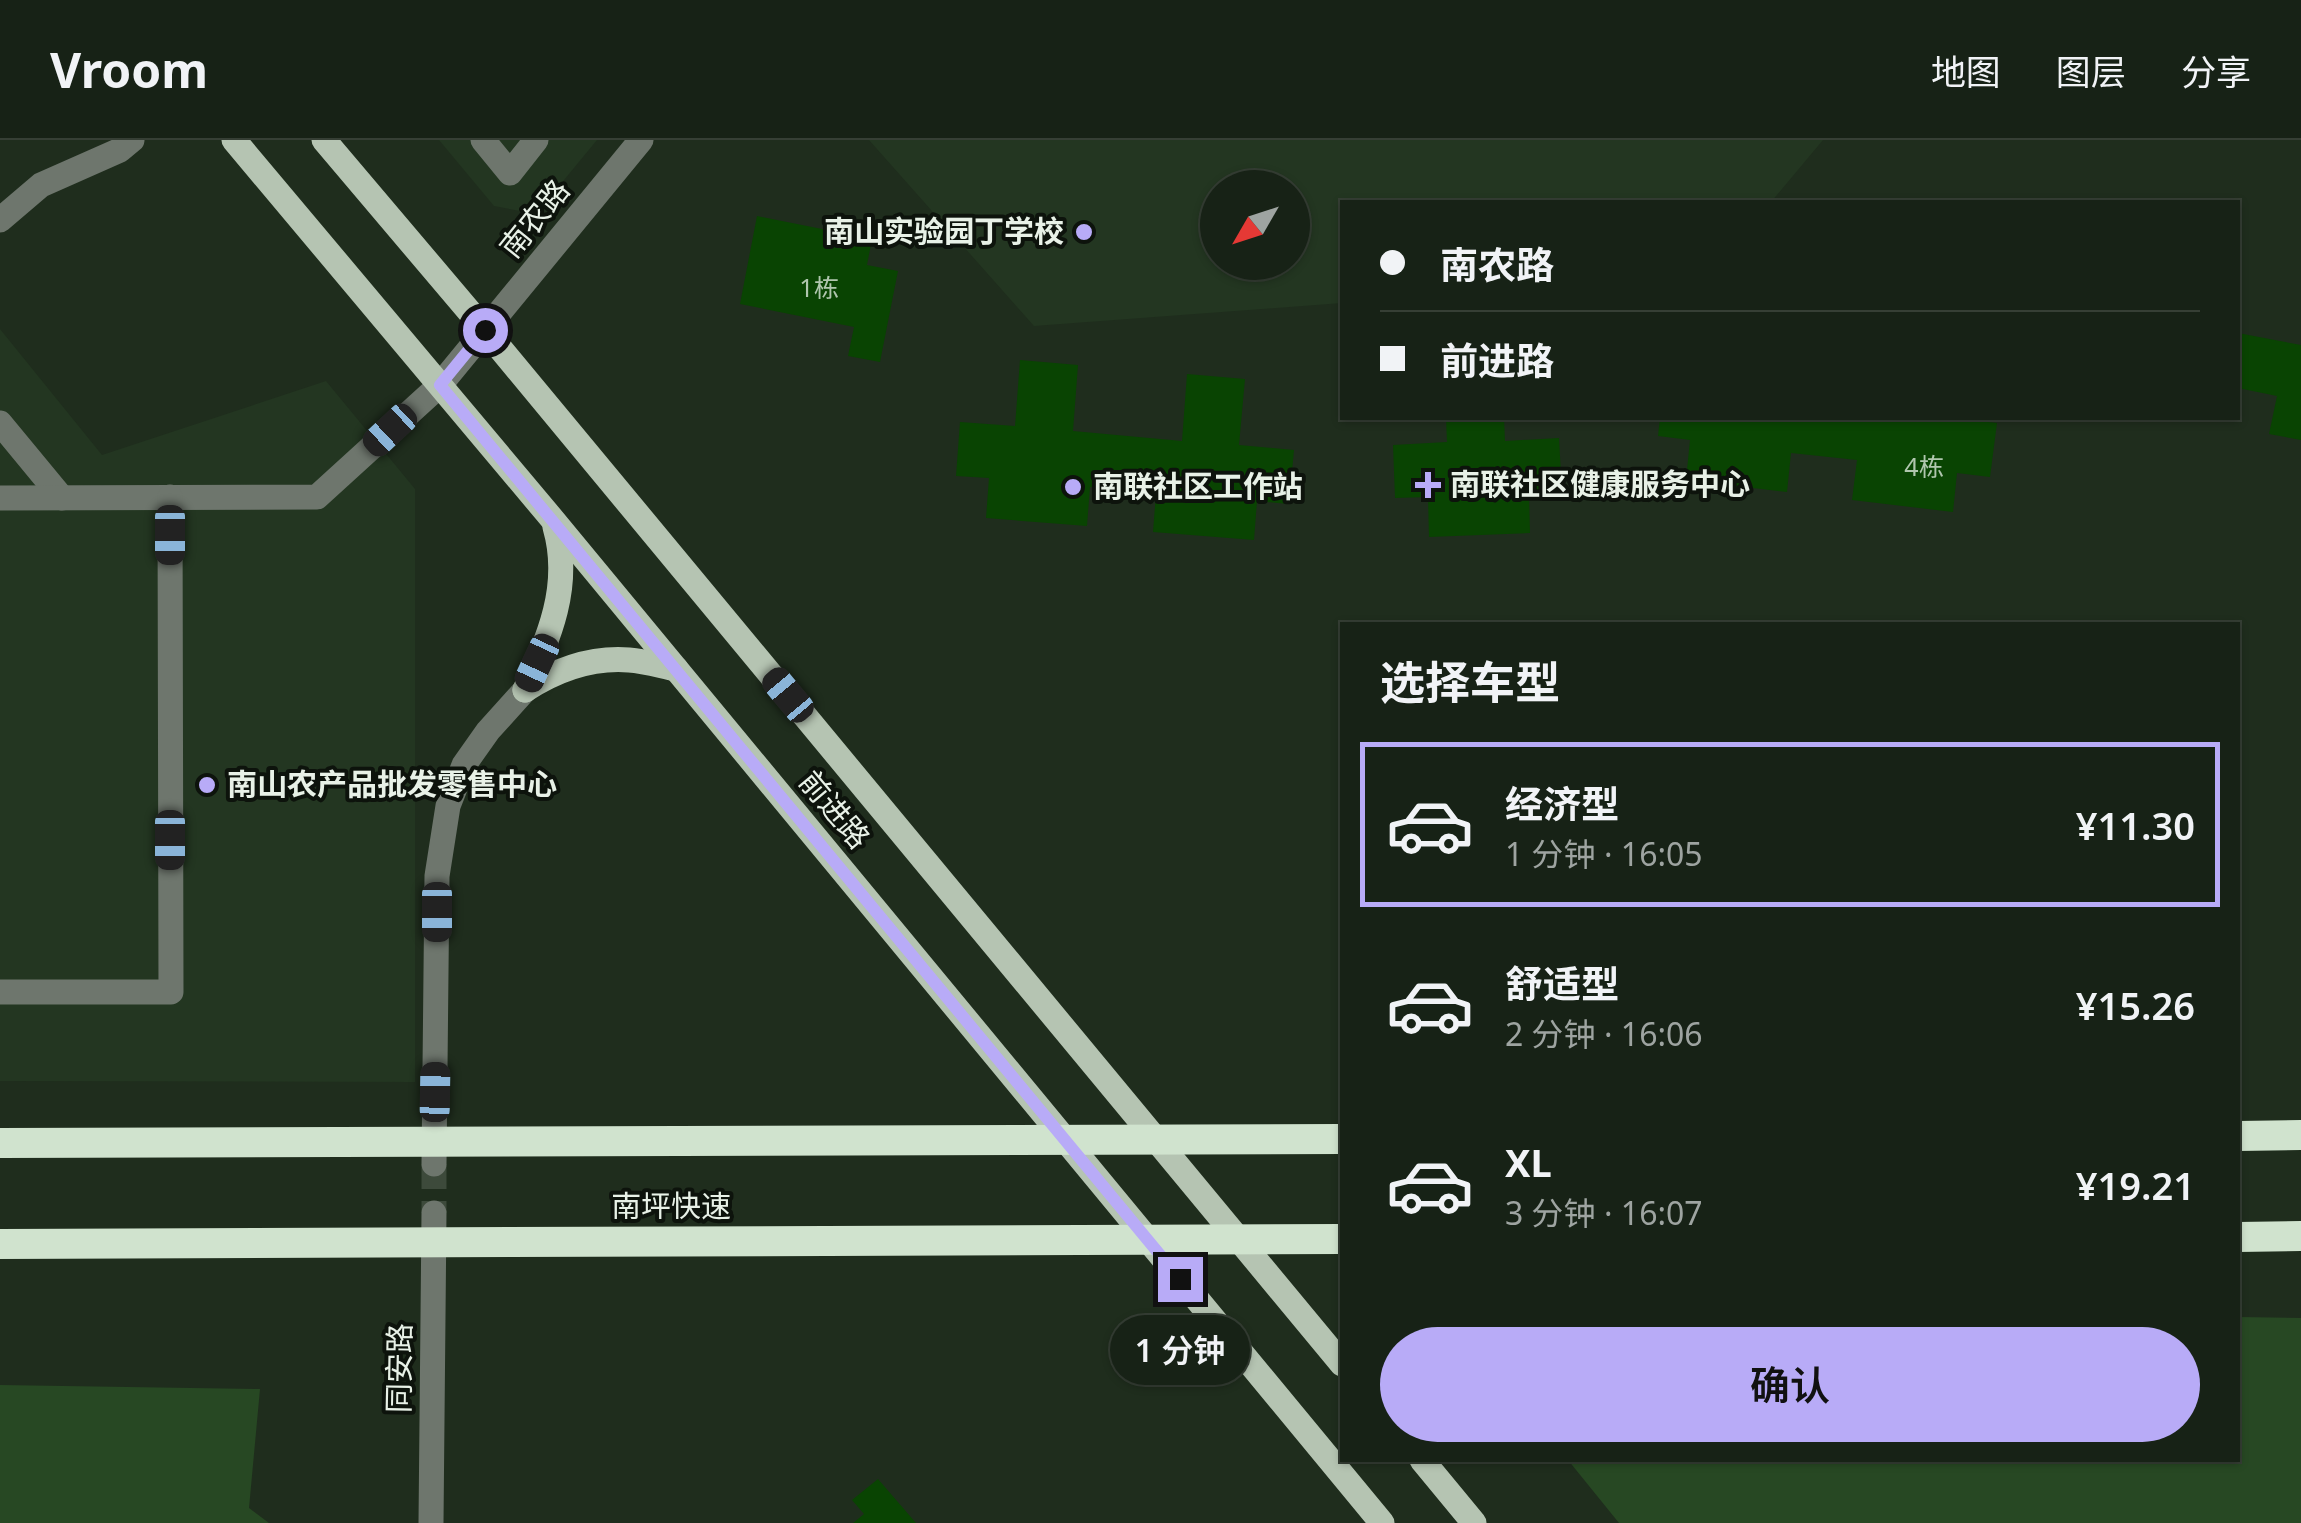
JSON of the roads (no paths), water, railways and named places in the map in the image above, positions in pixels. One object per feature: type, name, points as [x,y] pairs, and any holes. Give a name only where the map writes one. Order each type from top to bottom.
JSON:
[{"type":"highway","points":[[2240,1136],[2301,1136]]},
{"type":"highway","points":[[0,1142],[1340,1138]]},
{"type":"highway","points":[[2240,1236],[2301,1236]]},
{"type":"highway","name":"南坪快速","points":[[0,1244],[1340,1240]]},
{"type":"main road","name":"前进路","points":[[234,140],[1382,1523]]},
{"type":"main road","name":"前进路","points":[[324,140],[1340,1362]]},
{"type":"main road","points":[[525,690],[554,622],[561,580],[561,548],[553,520]]},
{"type":"main road","points":[[525,690],[547,676],[586,662],[629,660],[676,670]]},
{"type":"main road","points":[[1424,1462],[1474,1523]]},
{"type":"street","points":[[0,220],[41,185],[120,150],[132,140]]},
{"type":"street","points":[[484,140],[510,173],[536,140]]},
{"type":"street","name":"南农路","points":[[0,498],[317,497],[440,385],[642,140]]},
{"type":"street","points":[[0,423],[62,498]]},
{"type":"street","points":[[0,992],[171,992],[170,497]]},
{"type":"street","points":[[434,1164],[437,876],[448,806],[464,765],[525,690]]},
{"type":"street","name":"同安路","points":[[431,1523],[434,1213]]},
{"type":"street","points":[[2240,1223],[2301,1222]]},
{"type":"tunnel","points":[[434,1164],[434,1213]]},
{"type":"place","name":"南山实验园丁学校","points":[[1084,232]]},
{"type":"place","name":"南联社区健康服务中心","points":[[1428,485]]},
{"type":"place","name":"南联社区工作站","points":[[1073,487]]},
{"type":"place","name":"南山农产品批发零售中心","points":[[207,785]]}]
